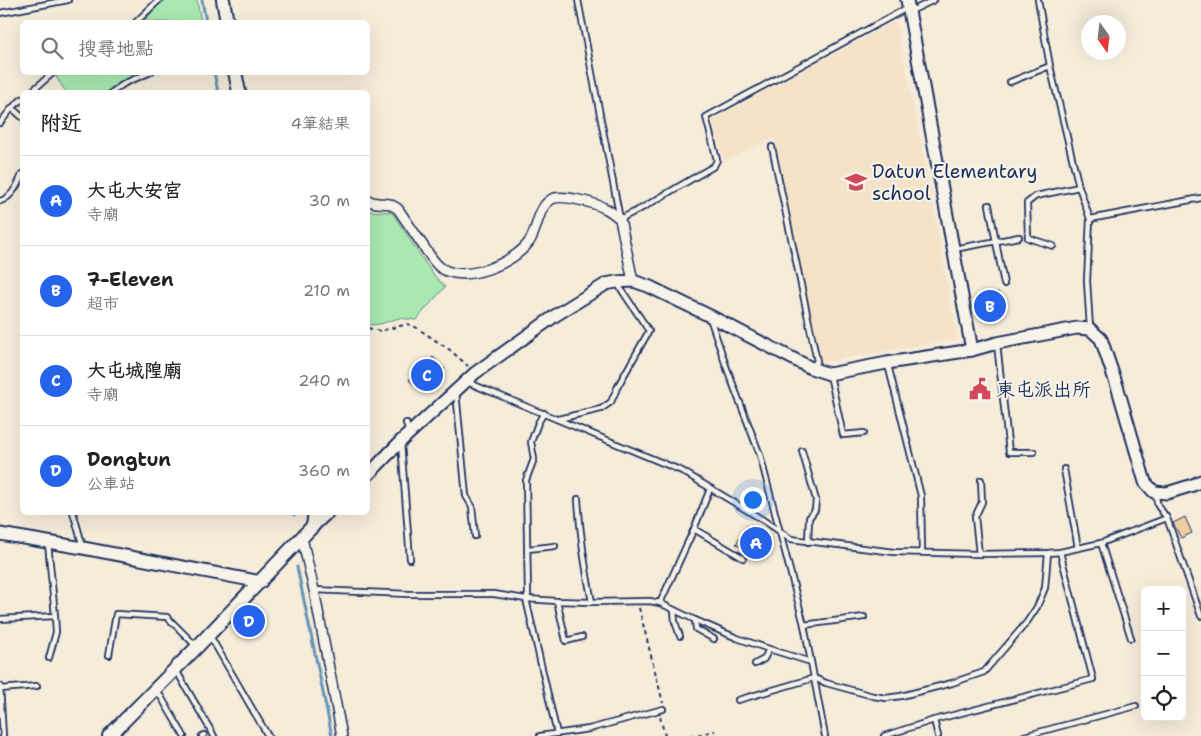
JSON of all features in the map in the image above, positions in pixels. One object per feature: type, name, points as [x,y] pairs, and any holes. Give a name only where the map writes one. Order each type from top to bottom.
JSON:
[{"type":"main road","points":[[223,0],[227,20]]},
{"type":"main road","points":[[236,75],[239,90]]},
{"type":"main road","points":[[108,736],[261,582],[313,526],[315,515]]},
{"type":"street","points":[[908,6],[972,350]]},
{"type":"street","points":[[370,202],[391,204],[398,209],[441,268],[458,274],[489,269],[504,262],[523,249],[531,240],[539,218],[546,205],[552,199],[565,197],[604,207],[620,219],[633,281]]},
{"type":"street","points":[[370,473],[475,373],[556,315],[606,284],[633,281],[648,286],[710,316],[811,368],[829,374],[972,350],[997,343],[1077,328],[1090,329],[1101,339],[1118,389],[1145,482],[1154,492],[1166,493],[1201,481]]},
{"type":"street","points":[[313,526],[325,515]]},
{"type":"street","points":[[0,534],[261,582]]},
{"type":"street","points":[[302,538],[342,736]]},
{"type":"lane","points":[[0,12],[68,0]]},
{"type":"lane","points":[[138,20],[159,0]]},
{"type":"lane","points":[[578,0],[620,219],[714,166],[717,160],[706,117],[908,6],[934,0]]},
{"type":"lane","points":[[1038,0],[1050,66],[1079,187],[1090,219],[1087,281],[1090,329]]},
{"type":"lane","points":[[1010,82],[1050,66]]},
{"type":"lane","points":[[33,90],[51,75]]},
{"type":"lane","points":[[115,90],[124,83],[144,75]]},
{"type":"lane","points":[[0,122],[20,102]]},
{"type":"lane","points":[[12,108],[20,115]]},
{"type":"lane","points":[[772,147],[817,360],[811,368]]},
{"type":"lane","points":[[0,201],[4,200],[14,190],[20,178]]},
{"type":"lane","points":[[1053,246],[1028,238],[1027,203],[1036,196],[1079,187]]},
{"type":"lane","points":[[1090,219],[1201,198]]},
{"type":"lane","points":[[989,204],[1004,284]]},
{"type":"lane","points":[[953,249],[1019,237]]},
{"type":"lane","points":[[557,419],[601,409],[611,402],[649,331],[616,282]]},
{"type":"lane","points":[[710,316],[726,366],[760,455],[804,625],[825,736]]},
{"type":"lane","points":[[997,343],[1009,452],[1034,452]]},
{"type":"lane","points":[[887,363],[921,496],[922,552]]},
{"type":"lane","points":[[829,374],[843,435],[864,433]]},
{"type":"lane","points":[[466,381],[682,471],[791,539],[894,552],[1048,553],[1102,543],[1167,518]]},
{"type":"lane","points":[[456,391],[466,496],[472,506],[475,536]]},
{"type":"lane","points":[[544,413],[531,442],[534,459],[526,480],[528,549],[528,595],[526,599],[557,734]]},
{"type":"lane","points":[[406,423],[410,559]]},
{"type":"lane","points":[[802,452],[816,500],[815,510],[809,518],[808,542]]},
{"type":"lane","points":[[1064,469],[1078,548]]},
{"type":"lane","points":[[979,554],[976,517],[982,502],[981,480]]},
{"type":"lane","points":[[660,603],[710,489]]},
{"type":"lane","points":[[1154,492],[1158,506],[1167,518],[1201,616]]},
{"type":"lane","points":[[578,499],[587,580],[592,602]]},
{"type":"lane","points":[[74,515],[83,548]]},
{"type":"lane","points":[[694,529],[743,558]]},
{"type":"lane","points":[[48,542],[56,632],[50,658]]},
{"type":"lane","points":[[1102,543],[1131,638]]},
{"type":"lane","points":[[528,549],[555,546]]},
{"type":"lane","points":[[884,736],[934,720],[1093,678],[1060,552]]},
{"type":"lane","points":[[738,700],[814,678],[826,683],[886,698],[901,696],[984,672],[1027,622],[1036,607],[1045,588],[1048,553]]},
{"type":"lane","points":[[314,590],[409,594],[494,594],[557,601],[650,601],[660,603],[737,638],[811,662]]},
{"type":"lane","points":[[557,601],[566,641],[582,637]]},
{"type":"lane","points":[[674,610],[675,622],[680,636]]},
{"type":"lane","points":[[109,655],[116,614],[167,618],[197,647]]},
{"type":"lane","points":[[0,619],[55,616]]},
{"type":"lane","points":[[804,625],[864,617]]},
{"type":"lane","points":[[695,620],[696,629],[714,639]]},
{"type":"lane","points":[[210,634],[268,736]]},
{"type":"lane","points":[[754,664],[764,660],[769,649]]},
{"type":"lane","points":[[175,669],[214,736]]},
{"type":"lane","points":[[3,736],[0,687],[37,686]]},
{"type":"lane","points":[[156,688],[184,736]]},
{"type":"lane","points":[[1024,736],[1136,706]]},
{"type":"lane","points":[[540,736],[589,728],[663,709]]},
{"type":"lane","points":[[934,720],[938,736]]},
{"type":"path","points":[[370,328],[380,331],[408,324],[450,350],[475,373]]},
{"type":"path","points":[[638,601],[663,699],[663,709],[660,718],[664,736]]},
{"type":"path","points":[[690,736],[715,731]]},
{"type":"shaded area","name":"Datun Elementary school","points":[[896,21],[933,204],[957,339],[819,362],[775,138],[724,161],[712,120]]},
{"type":"green space","points":[[163,0],[197,0],[201,20],[145,20]]},
{"type":"green space","points":[[59,75],[141,75],[110,90],[65,90],[56,77]]},
{"type":"green space","points":[[370,211],[390,212],[393,214],[432,273],[445,287],[416,320],[399,318],[370,325]]},
{"type":"building","points":[[998,292],[1003,315],[983,319],[978,296]]},
{"type":"building","points":[[433,357],[445,369],[422,392],[409,380]]},
{"type":"building","points":[[1185,517],[1192,533],[1181,538],[1173,523]]},
{"type":"building","points":[[747,526],[766,536],[754,554],[736,544]]},
{"type":"waterway","points":[[202,0],[206,20]]},
{"type":"waterway","points":[[215,75],[218,90]]},
{"type":"waterway","points":[[297,567],[332,736]]},
{"type":"place","name":"Datun Elementary school","points":[[856,182]]},
{"type":"place","name":"7-Eleven","points":[[990,306]]},
{"type":"place","name":"大屯城隍廟","points":[[427,375]]},
{"type":"place","name":"東屯派出所","points":[[980,389]]},
{"type":"place","name":"大屯大安宮","points":[[756,543]]},
{"type":"place","name":"Dongtun","points":[[249,621]]}]
